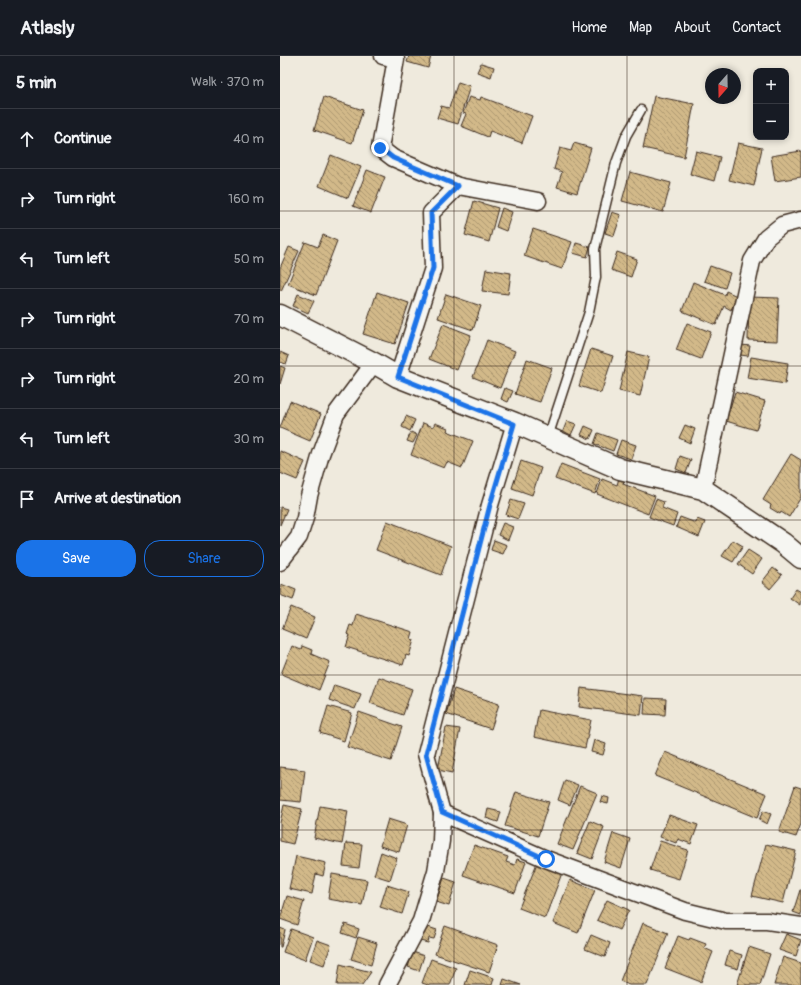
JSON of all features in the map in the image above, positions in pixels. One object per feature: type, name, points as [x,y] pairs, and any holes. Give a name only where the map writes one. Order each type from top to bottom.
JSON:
[{"type":"street","points":[[383,56],[396,59],[380,148],[393,158],[458,186],[538,201]]},
{"type":"street","points":[[398,377],[433,268],[431,213],[458,186]]},
{"type":"street","points":[[703,489],[752,261],[766,238],[782,225],[801,220]]},
{"type":"street","points":[[280,315],[374,363],[398,377],[620,469],[703,489],[783,543],[801,558]]},
{"type":"street","points":[[280,562],[299,536],[321,454],[336,414],[374,363]]},
{"type":"street","points":[[387,985],[421,920],[436,871],[441,841],[442,812],[426,754],[490,505],[514,424]]},
{"type":"street","points":[[442,812],[546,859],[685,911],[726,921],[767,921],[801,926]]},
{"type":"lane","points":[[548,438],[589,312],[596,277],[595,249],[616,163],[626,136],[641,110]]},
{"type":"building","points":[[409,56],[431,56],[428,68],[407,62]]},
{"type":"building","points":[[481,63],[494,67],[491,77],[477,72]]},
{"type":"building","points":[[458,82],[470,86],[458,124],[437,118],[441,106],[449,108]]},
{"type":"building","points":[[654,96],[694,104],[684,157],[643,148]]},
{"type":"building","points":[[324,97],[363,110],[352,143],[314,130]]},
{"type":"building","points":[[469,97],[480,100],[481,97],[532,116],[522,143],[490,131],[488,137],[461,126],[466,114],[463,113]]},
{"type":"building","points":[[574,143],[591,148],[577,193],[557,187],[562,172],[554,169],[560,148],[571,151]]},
{"type":"building","points":[[738,143],[762,148],[754,186],[729,180]]},
{"type":"building","points":[[696,151],[720,157],[714,181],[690,174]]},
{"type":"building","points":[[801,151],[801,177],[775,181],[771,156]]},
{"type":"building","points":[[331,155],[361,167],[348,198],[319,186]]},
{"type":"building","points":[[367,170],[385,177],[371,213],[353,206]]},
{"type":"building","points":[[630,172],[671,183],[663,212],[622,201]]},
{"type":"building","points":[[474,201],[498,208],[489,242],[465,235]]},
{"type":"building","points":[[502,208],[512,212],[506,231],[496,227]]},
{"type":"building","points":[[612,212],[621,215],[614,236],[605,233]]},
{"type":"building","points":[[533,229],[572,242],[562,269],[524,256]]},
{"type":"building","points":[[323,235],[337,241],[316,295],[288,284],[305,242],[318,247]]},
{"type":"building","points":[[576,243],[590,247],[587,257],[573,253]]},
{"type":"building","points":[[289,247],[299,251],[281,291],[280,268]]},
{"type":"building","points":[[617,252],[637,259],[631,277],[611,270]]},
{"type":"building","points":[[710,266],[730,273],[725,288],[704,281]]},
{"type":"building","points":[[486,269],[511,273],[508,294],[482,291]]},
{"type":"building","points":[[693,282],[725,295],[726,291],[737,296],[731,310],[724,306],[716,325],[682,311]]},
{"type":"building","points":[[377,292],[409,303],[395,344],[363,334]]},
{"type":"building","points":[[298,294],[314,301],[308,313],[293,306]]},
{"type":"building","points":[[446,294],[481,306],[473,330],[438,318]]},
{"type":"building","points":[[749,297],[779,298],[777,341],[748,340]]},
{"type":"building","points":[[687,323],[711,332],[701,359],[676,350]]},
{"type":"building","points":[[443,324],[471,335],[457,370],[429,359]]},
{"type":"building","points":[[487,340],[515,351],[500,388],[473,377]]},
{"type":"building","points":[[742,345],[750,346],[748,356],[740,355]]},
{"type":"building","points":[[591,349],[613,356],[601,393],[579,386]]},
{"type":"building","points":[[280,352],[289,356],[286,364],[280,362]]},
{"type":"building","points":[[628,352],[649,357],[640,396],[619,391]]},
{"type":"building","points":[[751,357],[788,363],[785,384],[747,378]]},
{"type":"building","points":[[527,359],[552,368],[540,402],[515,394]]},
{"type":"building","points":[[280,366],[285,368],[280,384]]},
{"type":"building","points":[[505,388],[513,391],[508,402],[501,399]]},
{"type":"building","points":[[735,392],[765,401],[756,430],[726,421]]},
{"type":"building","points":[[290,401],[321,414],[310,441],[280,428]]},
{"type":"building","points":[[406,416],[415,420],[410,431],[402,427]]},
{"type":"building","points":[[567,421],[576,424],[571,435],[563,431]]},
{"type":"building","points":[[423,423],[433,427],[435,423],[448,428],[447,431],[473,441],[462,468],[447,462],[444,468],[411,455]]},
{"type":"building","points":[[685,425],[695,429],[690,443],[679,438]]},
{"type":"building","points":[[585,426],[594,430],[590,439],[581,435]]},
{"type":"building","points":[[411,432],[417,435],[413,443],[407,441]]},
{"type":"building","points":[[598,433],[617,440],[613,451],[594,444]]},
{"type":"building","points":[[621,440],[636,445],[631,459],[616,454]]},
{"type":"building","points":[[280,451],[305,462],[297,480],[280,473]]},
{"type":"building","points":[[791,454],[801,460],[801,497],[789,517],[770,508],[771,505],[763,500]]},
{"type":"building","points":[[680,456],[691,460],[686,473],[676,469]]},
{"type":"building","points":[[521,461],[541,468],[532,495],[512,488]]},
{"type":"building","points":[[561,464],[600,479],[595,494],[555,479]]},
{"type":"building","points":[[619,478],[624,481],[623,484],[655,496],[648,514],[597,494],[602,479],[617,485]]},
{"type":"building","points":[[656,499],[664,502],[662,508],[677,514],[673,526],[649,517]]},
{"type":"building","points":[[511,500],[524,504],[518,519],[506,515]]},
{"type":"building","points":[[280,507],[287,509],[280,525]]},
{"type":"building","points":[[680,517],[696,523],[697,519],[705,522],[699,537],[676,527]]},
{"type":"building","points":[[387,521],[451,546],[441,575],[376,550]]},
{"type":"building","points":[[503,523],[513,527],[508,540],[498,535]]},
{"type":"building","points":[[494,540],[507,545],[503,554],[491,550]]},
{"type":"building","points":[[733,540],[743,546],[733,562],[722,556]]},
{"type":"building","points":[[748,550],[762,559],[752,574],[738,564]]},
{"type":"building","points":[[773,568],[782,575],[770,589],[762,582]]},
{"type":"building","points":[[281,584],[296,590],[293,600],[280,595]]},
{"type":"building","points":[[796,589],[801,592],[800,605],[790,598]]},
{"type":"building","points":[[291,607],[315,617],[306,639],[282,629]]},
{"type":"building","points":[[356,614],[413,632],[411,639],[414,640],[409,656],[406,655],[403,665],[346,647],[350,635],[347,634],[350,625],[353,626]]},
{"type":"building","points":[[292,646],[301,650],[302,646],[312,650],[311,654],[330,662],[319,690],[281,674]]},
{"type":"building","points":[[379,677],[412,689],[403,715],[370,703]]},
{"type":"building","points":[[334,685],[361,694],[355,709],[329,700]]},
{"type":"building","points":[[581,688],[643,696],[641,715],[579,707]]},
{"type":"building","points":[[454,689],[499,704],[491,729],[446,714]]},
{"type":"building","points":[[645,698],[666,699],[665,715],[644,714]]},
{"type":"building","points":[[328,706],[352,713],[344,741],[320,733]]},
{"type":"building","points":[[539,710],[591,720],[585,748],[534,737]]},
{"type":"building","points":[[359,712],[402,727],[391,761],[347,747]]},
{"type":"building","points":[[446,727],[460,729],[452,773],[438,770]]},
{"type":"building","points":[[594,740],[606,744],[603,755],[591,752]]},
{"type":"building","points":[[665,752],[767,794],[757,818],[655,776]]},
{"type":"building","points":[[280,767],[305,770],[301,802],[280,800]]},
{"type":"building","points":[[565,780],[578,785],[570,805],[558,800]]},
{"type":"building","points":[[580,786],[597,793],[573,850],[557,844]]},
{"type":"building","points":[[795,786],[801,788],[801,824],[796,837],[779,832]]},
{"type":"building","points":[[516,792],[549,802],[538,836],[505,826]]},
{"type":"building","points":[[602,796],[609,798],[608,804],[600,802]]},
{"type":"building","points":[[284,805],[302,809],[293,844],[280,841],[280,823]]},
{"type":"building","points":[[320,806],[348,811],[342,844],[314,838]]},
{"type":"building","points":[[488,809],[501,812],[498,822],[486,818]]},
{"type":"building","points":[[763,811],[771,814],[767,824],[759,820]]},
{"type":"building","points":[[669,815],[698,825],[691,844],[678,839],[676,843],[660,837]]},
{"type":"building","points":[[388,819],[407,825],[399,852],[380,846]]},
{"type":"building","points":[[590,821],[604,827],[592,859],[577,853]]},
{"type":"building","points":[[613,833],[630,839],[621,868],[604,862]]},
{"type":"building","points":[[660,841],[688,850],[679,879],[650,870]]},
{"type":"building","points":[[346,843],[362,844],[359,868],[343,866]]},
{"type":"building","points":[[766,844],[796,851],[783,903],[752,896]]},
{"type":"building","points":[[474,845],[508,857],[506,862],[515,865],[517,859],[526,862],[515,893],[463,875]]},
{"type":"building","points":[[381,852],[397,858],[390,880],[374,875]]},
{"type":"building","points":[[296,856],[326,863],[323,876],[316,874],[312,894],[289,889]]},
{"type":"building","points":[[537,863],[562,873],[545,918],[519,908]]},
{"type":"building","points":[[332,874],[367,880],[362,905],[328,899]]},
{"type":"building","points":[[444,878],[456,882],[449,906],[436,902]]},
{"type":"building","points":[[570,880],[595,890],[578,933],[553,923]]},
{"type":"building","points":[[387,885],[409,892],[402,914],[380,907]]},
{"type":"building","points":[[801,890],[801,915],[793,912]]},
{"type":"building","points":[[287,896],[304,901],[297,925],[280,919]]},
{"type":"building","points":[[607,900],[629,910],[619,930],[597,920]]},
{"type":"building","points":[[643,923],[668,933],[647,985],[629,985],[620,981]]},
{"type":"building","points":[[345,924],[359,929],[356,938],[342,933]]},
{"type":"building","points":[[425,926],[437,930],[434,939],[429,938],[428,943],[420,941]]},
{"type":"building","points":[[445,926],[498,945],[489,972],[435,954]]},
{"type":"building","points":[[280,928],[285,930],[281,947],[280,947]]},
{"type":"building","points":[[291,929],[313,937],[305,960],[283,952]]},
{"type":"building","points":[[786,934],[801,940],[796,956],[779,950]]},
{"type":"building","points":[[591,935],[610,943],[605,957],[585,949]]},
{"type":"building","points":[[678,936],[689,940],[690,938],[706,944],[704,948],[713,952],[701,982],[665,968]]},
{"type":"building","points":[[358,937],[377,943],[371,965],[351,959]]},
{"type":"building","points":[[317,940],[331,945],[324,965],[310,960]]},
{"type":"building","points":[[749,947],[770,954],[760,985],[737,985]]},
{"type":"building","points":[[729,951],[742,955],[738,969],[725,965]]},
{"type":"building","points":[[413,952],[424,956],[419,971],[408,967]]},
{"type":"building","points":[[783,957],[801,963],[801,985],[774,985]]},
{"type":"building","points":[[431,959],[456,968],[450,985],[428,985],[422,983]]},
{"type":"building","points":[[340,964],[371,972],[362,985],[337,985]]},
{"type":"building","points":[[470,970],[494,978],[492,985],[465,985]]},
{"type":"building","points":[[504,979],[521,985],[502,985]]},
{"type":"route","points":[[380,148],[393,158],[458,186],[431,213],[433,268],[398,377],[514,424],[490,505],[429,740],[426,754],[430,774],[442,812],[546,859]]}]
